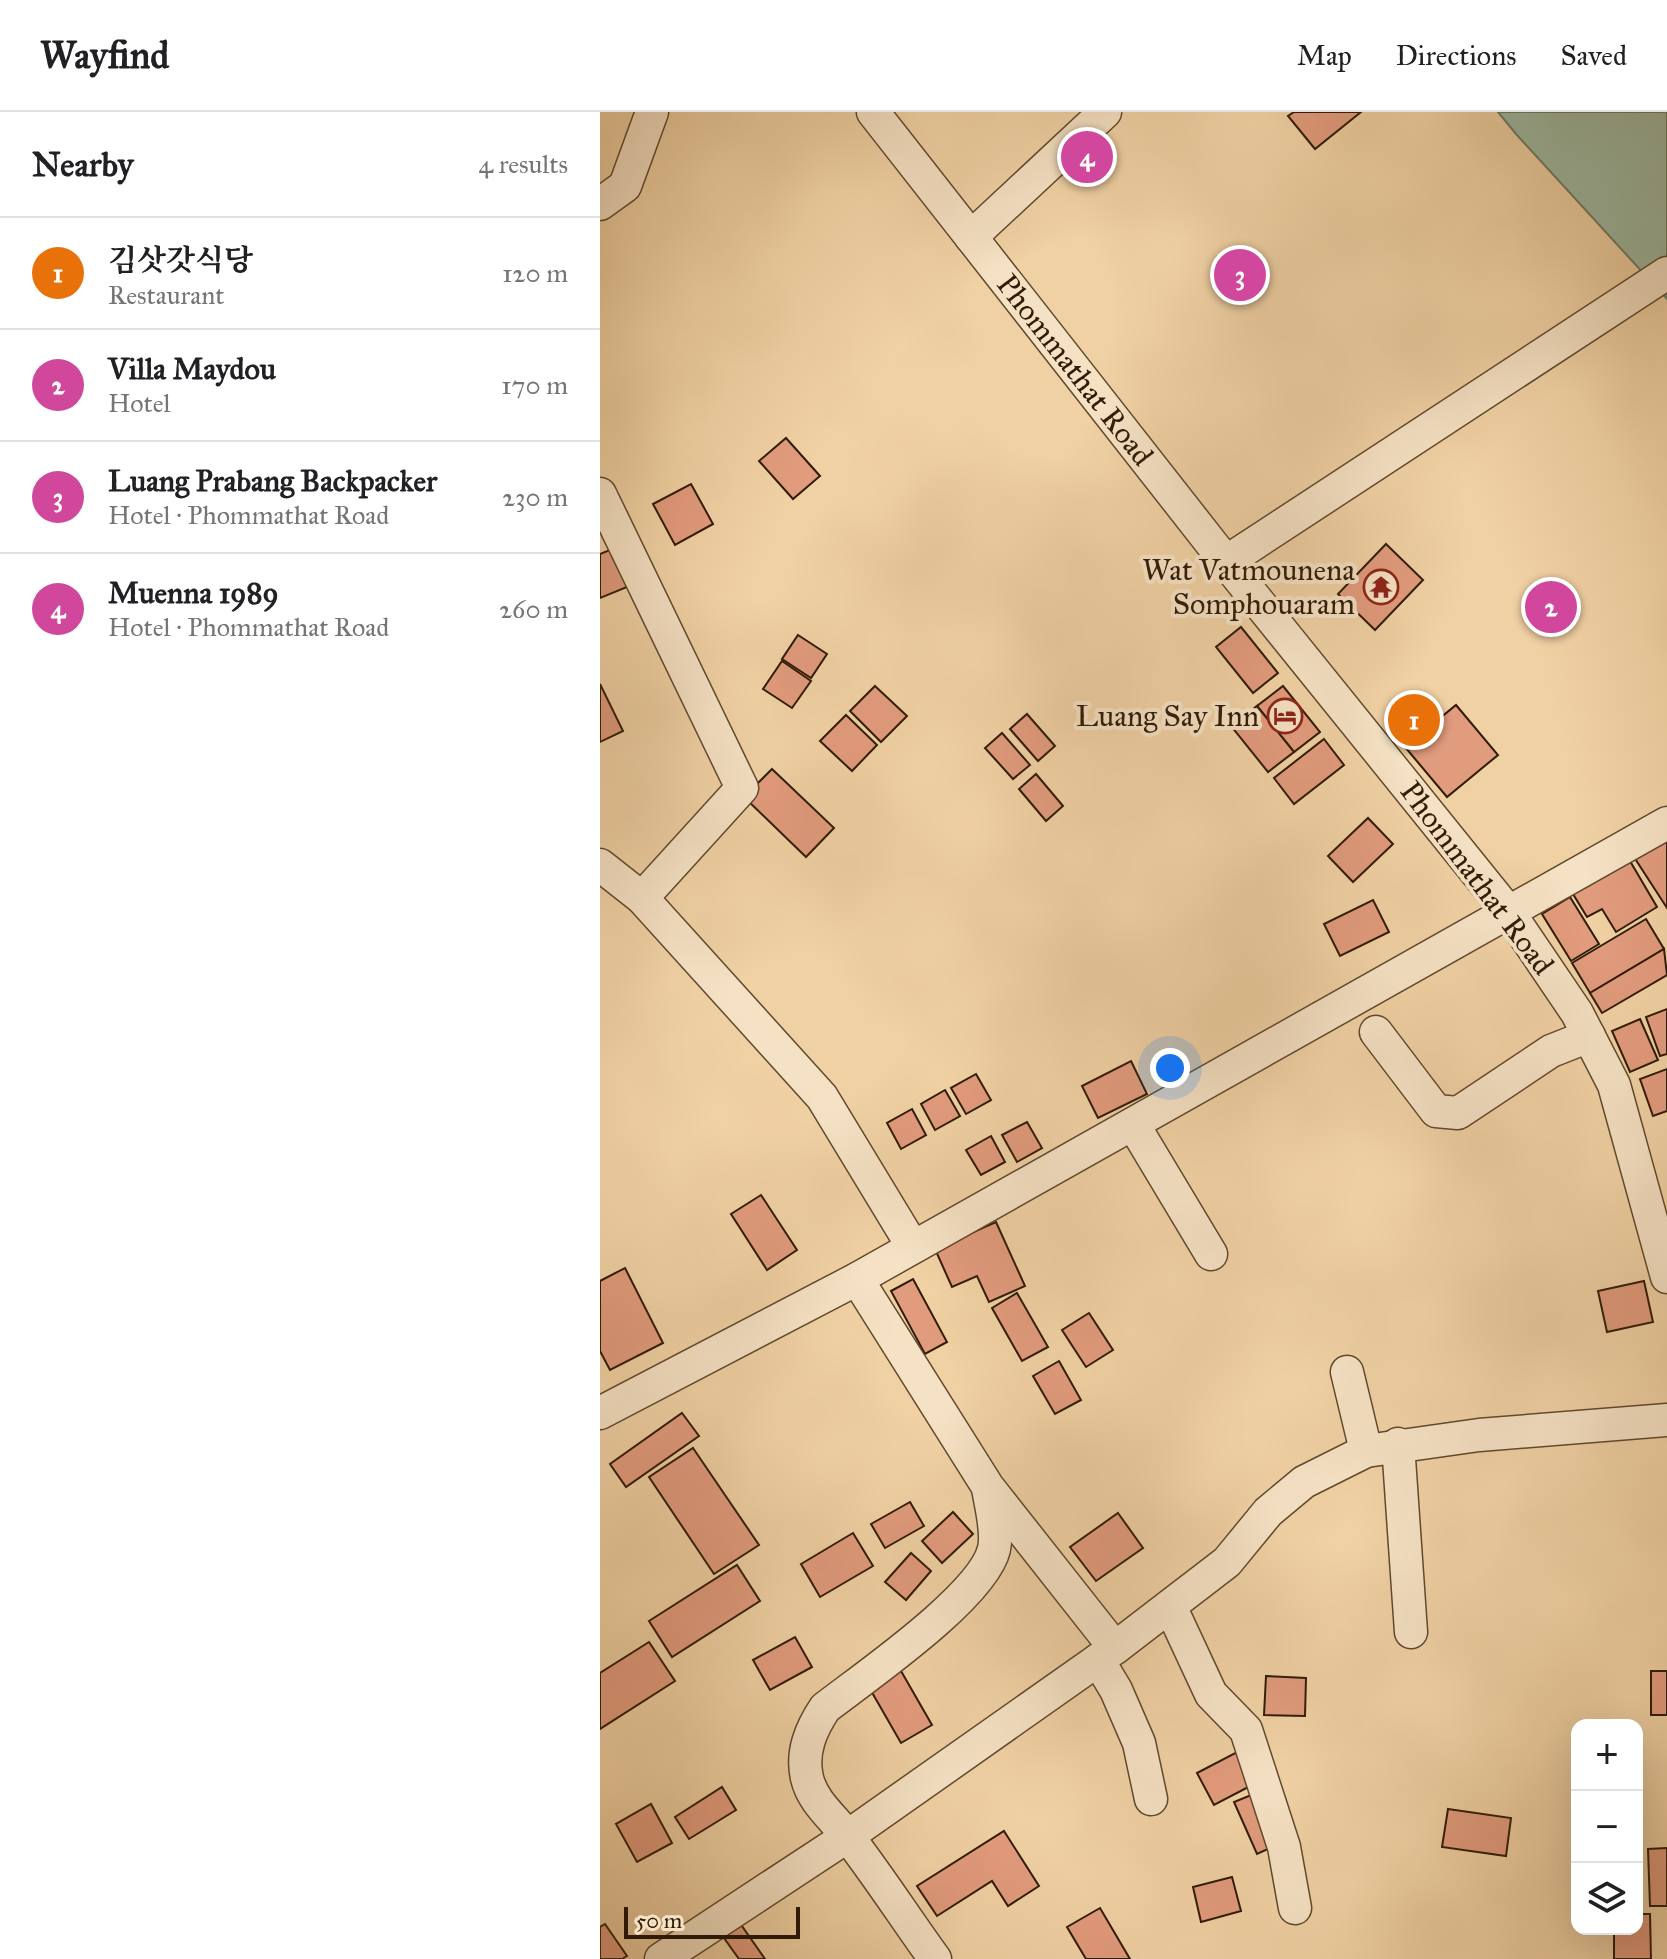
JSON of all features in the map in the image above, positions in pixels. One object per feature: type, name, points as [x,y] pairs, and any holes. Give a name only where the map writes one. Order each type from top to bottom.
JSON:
[{"type":"street","points":[[600,204],[625,186],[652,112]]},
{"type":"street","name":"Phommathat Road","points":[[873,112],[1226,562],[1510,914],[1589,1036],[1614,1085],[1667,1277]]},
{"type":"street","points":[[971,237],[1105,112]]},
{"type":"street","points":[[1226,562],[1667,273]]},
{"type":"street","points":[[600,494],[742,788],[642,898]]},
{"type":"street","points":[[600,1413],[857,1279],[1667,823]]},
{"type":"street","points":[[600,865],[642,898],[822,1097],[913,1247]]},
{"type":"street","points":[[1376,1032],[1436,1111],[1449,1113],[1458,1113],[1551,1051],[1589,1036]]},
{"type":"street","points":[[1133,1124],[1211,1254]]},
{"type":"street","points":[[857,1279],[988,1487],[1106,1654],[1116,1690],[1139,1743],[1151,1799]]},
{"type":"street","points":[[1347,1372],[1366,1451]]},
{"type":"street","points":[[661,1959],[848,1836],[1106,1654],[1227,1562],[1268,1512],[1304,1482],[1366,1451],[1398,1444],[1667,1420]]},
{"type":"street","points":[[1398,1444],[1411,1632]]},
{"type":"street","points":[[935,1959],[848,1836],[814,1798],[806,1775],[811,1728],[825,1708],[948,1610],[988,1565],[995,1535],[988,1487]]},
{"type":"street","points":[[1170,1606],[1211,1694],[1246,1730],[1284,1847],[1295,1908]]},
{"type":"shaded area","points":[[1498,112],[1667,112],[1667,299],[1516,134]]},
{"type":"building","points":[[1294,112],[1361,112],[1315,149],[1288,116]]},
{"type":"building","points":[[786,438],[820,476],[793,499],[759,461]]},
{"type":"building","points":[[691,484],[713,524],[675,545],[653,504]]},
{"type":"building","name":"Wat Vatmounena Somphouaram","points":[[1386,544],[1423,580],[1375,630],[1338,594]]},
{"type":"building","points":[[612,549],[627,587],[600,598],[600,554]]},
{"type":"building","points":[[1241,627],[1278,673],[1253,693],[1216,647]]},
{"type":"building","points":[[798,635],[827,654],[811,678],[782,659]]},
{"type":"building","points":[[782,661],[811,681],[792,708],[763,689]]},
{"type":"building","points":[[600,684],[623,731],[600,742]]},
{"type":"building","points":[[875,686],[907,716],[881,742],[850,711]]},
{"type":"building","points":[[1283,686],[1320,732],[1294,752],[1257,706]]},
{"type":"building","points":[[1456,705],[1498,755],[1447,797],[1405,747]]},
{"type":"building","points":[[1257,706],[1294,752],[1268,772],[1231,726]]},
{"type":"building","points":[[1027,714],[1055,746],[1038,761],[1010,729]]},
{"type":"building","points":[[846,715],[877,745],[852,771],[820,741]]},
{"type":"building","points":[[1002,733],[1030,765],[1013,779],[985,748]]},
{"type":"building","points":[[1324,739],[1344,765],[1294,804],[1274,778]]},
{"type":"building","points":[[772,769],[834,828],[806,857],[744,797]]},
{"type":"building","points":[[1036,774],[1063,806],[1046,821],[1019,789]]},
{"type":"building","points":[[1368,818],[1393,844],[1353,882],[1328,856]]},
{"type":"building","points":[[1667,837],[1667,908],[1634,857]]},
{"type":"building","points":[[1630,861],[1657,907],[1616,932],[1602,909],[1587,917],[1573,894]]},
{"type":"building","points":[[1570,897],[1599,944],[1571,961],[1542,914]]},
{"type":"building","points":[[1373,900],[1389,932],[1340,956],[1324,924]]},
{"type":"building","points":[[1646,919],[1664,949],[1590,993],[1572,963]]},
{"type":"building","points":[[1664,949],[1667,975],[1602,1013],[1590,993]]},
{"type":"building","points":[[1667,1009],[1667,1054],[1660,1056],[1646,1017]]},
{"type":"building","points":[[1640,1019],[1658,1060],[1630,1072],[1612,1031]]},
{"type":"building","points":[[1131,1061],[1147,1094],[1098,1118],[1082,1086]]},
{"type":"building","points":[[1667,1069],[1667,1111],[1653,1116],[1640,1079]]},
{"type":"building","points":[[976,1074],[991,1100],[966,1114],[951,1088]]},
{"type":"building","points":[[945,1090],[960,1116],[935,1130],[921,1104]]},
{"type":"building","points":[[912,1109],[926,1135],[901,1149],[887,1123]]},
{"type":"building","points":[[1027,1122],[1042,1148],[1017,1162],[1002,1135]]},
{"type":"building","points":[[991,1136],[1005,1162],[981,1175],[966,1150]]},
{"type":"building","points":[[761,1195],[797,1250],[767,1270],[731,1214]]},
{"type":"building","points":[[996,1222],[1025,1286],[989,1302],[977,1276],[952,1287],[935,1249]]},
{"type":"building","points":[[625,1268],[663,1343],[610,1370],[600,1351],[600,1281]]},
{"type":"building","points":[[913,1279],[947,1342],[925,1354],[891,1291]]},
{"type":"building","points":[[1644,1281],[1653,1322],[1607,1332],[1598,1291]]},
{"type":"building","points":[[1017,1293],[1048,1347],[1022,1361],[992,1308]]},
{"type":"building","points":[[1089,1313],[1113,1350],[1086,1367],[1062,1330]]},
{"type":"building","points":[[1059,1361],[1081,1400],[1055,1414],[1033,1376]]},
{"type":"building","points":[[682,1413],[699,1436],[626,1487],[610,1464]]},
{"type":"building","points":[[693,1448],[759,1545],[714,1574],[649,1477]]},
{"type":"building","points":[[910,1502],[924,1526],[885,1548],[871,1524]]},
{"type":"building","points":[[953,1512],[973,1534],[942,1563],[922,1541]]},
{"type":"building","points":[[1118,1513],[1143,1548],[1096,1581],[1070,1547]]},
{"type":"building","points":[[853,1533],[873,1566],[820,1597],[801,1564]]},
{"type":"building","points":[[911,1553],[931,1571],[906,1600],[885,1582]]},
{"type":"building","points":[[737,1565],[760,1601],[672,1657],[649,1621]]},
{"type":"building","points":[[795,1637],[812,1667],[770,1690],[753,1660]]},
{"type":"building","points":[[649,1642],[675,1681],[600,1729],[600,1673]]},
{"type":"building","points":[[897,1664],[932,1725],[901,1743],[866,1682]]},
{"type":"building","points":[[1651,1671],[1667,1671],[1667,1715],[1651,1715]]},
{"type":"building","points":[[1266,1676],[1306,1678],[1305,1716],[1264,1715]]},
{"type":"building","points":[[1241,1750],[1258,1782],[1214,1805],[1197,1773]]},
{"type":"building","points":[[722,1787],[736,1810],[689,1839],[675,1817]]},
{"type":"building","points":[[1256,1793],[1279,1844],[1257,1854],[1234,1802]]},
{"type":"building","points":[[651,1804],[672,1843],[637,1862],[616,1824]]},
{"type":"building","points":[[1448,1809],[1511,1818],[1506,1856],[1442,1847]]},
{"type":"building","points":[[1004,1831],[1039,1886],[1008,1906],[992,1881],[937,1916],[917,1886]]},
{"type":"building","points":[[1667,1848],[1667,1906],[1650,1906],[1648,1849]]},
{"type":"building","points":[[1232,1877],[1241,1911],[1201,1922],[1193,1887]]},
{"type":"building","points":[[1100,1908],[1130,1959],[1086,1959],[1067,1927]]},
{"type":"building","points":[[1643,1914],[1650,1914],[1651,1959],[1614,1959],[1614,1935],[1643,1935]]},
{"type":"building","points":[[737,1919],[765,1959],[739,1959],[719,1931]]},
{"type":"building","points":[[605,1924],[627,1956],[622,1959],[600,1959],[600,1927]]},
{"type":"place","name":"Muenna 1989","points":[[1087,157]]},
{"type":"place","name":"Luang Prabang Backpacker","points":[[1240,275]]},
{"type":"place","name":"Wat Vatmounena Somphouaram","points":[[1381,587]]},
{"type":"place","name":"Villa Maydou","points":[[1551,607]]},
{"type":"place","name":"Luang Say Inn","points":[[1285,716]]},
{"type":"place","name":"김삿갓식당","points":[[1414,720]]}]
